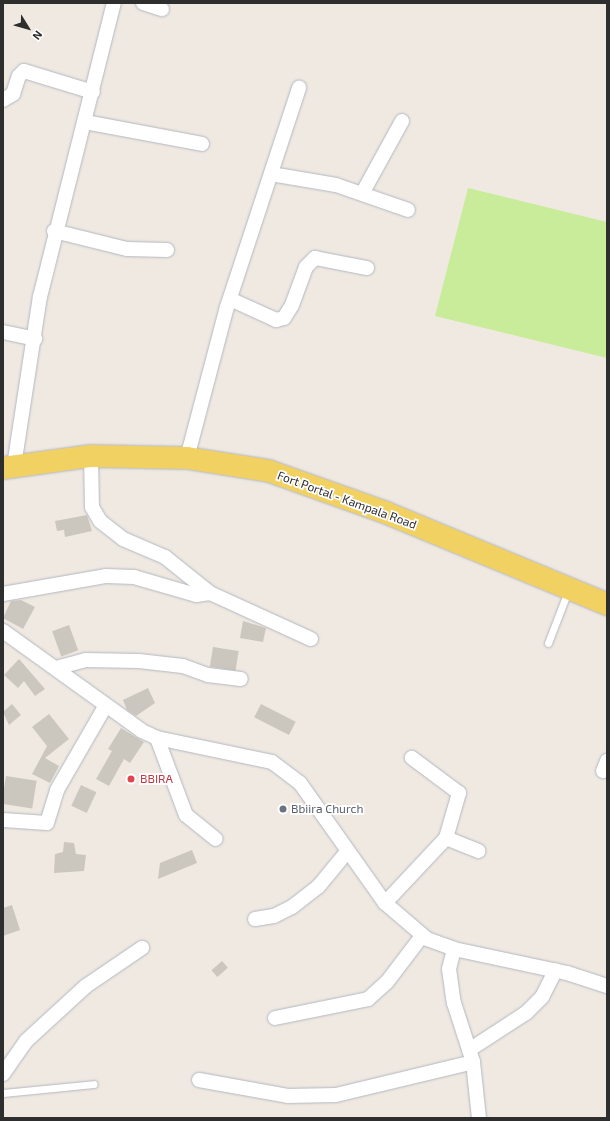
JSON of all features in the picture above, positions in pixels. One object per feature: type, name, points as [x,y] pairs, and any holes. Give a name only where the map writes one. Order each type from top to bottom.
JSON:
[{"type":"main road","name":"Fort Portal - Kampala Road","points":[[8,467],[90,456],[187,458],[269,471],[324,489],[607,604]]},
{"type":"street","points":[[8,467],[35,339],[54,231],[93,92],[114,3]]},
{"type":"street","points":[[143,3],[162,9]]},
{"type":"street","points":[[3,100],[13,94],[24,71],[93,92]]},
{"type":"street","points":[[187,458],[230,299],[299,88]]},
{"type":"street","points":[[363,192],[402,121]]},
{"type":"street","points":[[85,122],[202,144]]},
{"type":"street","points":[[271,174],[363,192],[408,210]]},
{"type":"street","points":[[54,231],[127,249],[167,250]]},
{"type":"street","points":[[230,299],[276,320],[284,318],[306,267],[315,258],[367,268]]},
{"type":"street","points":[[3,332],[35,339]]},
{"type":"street","points":[[90,456],[92,508],[100,521],[124,539],[165,557],[210,593],[311,639]]},
{"type":"street","points":[[3,594],[106,576],[134,577],[196,595],[210,593]]},
{"type":"street","points":[[3,631],[56,668],[105,707],[157,738],[272,762],[300,783],[346,852],[385,903],[422,936],[454,949],[556,970],[607,986]]},
{"type":"street","points":[[56,668],[85,660],[139,661],[183,666],[208,675],[241,679]]},
{"type":"street","points":[[3,820],[48,823],[57,790],[105,707]]},
{"type":"street","points":[[157,738],[186,815],[216,839]]},
{"type":"street","points":[[385,903],[446,838],[459,793],[412,758]]},
{"type":"street","points":[[446,838],[479,851]]},
{"type":"street","points":[[255,919],[274,916],[308,895],[346,852]]},
{"type":"street","points":[[275,1018],[368,999],[387,982],[422,936]]},
{"type":"street","points":[[3,1074],[26,1041],[86,986],[142,948]]},
{"type":"street","points":[[454,949],[448,969],[454,1003],[471,1056],[479,1118]]},
{"type":"street","points":[[199,1080],[288,1096],[336,1095],[471,1056],[526,1013],[542,997],[556,970]]},
{"type":"lane","points":[[548,643],[569,588]]},
{"type":"lane","points":[[3,1093],[94,1084]]},
{"type":"green space","points":[[468,188],[607,222],[607,358],[435,316]]},
{"type":"building","points":[[87,515],[92,531],[65,537],[64,530],[57,531],[55,521]]},
{"type":"building","points":[[21,600],[35,607],[23,629],[3,618],[11,601]]},
{"type":"building","points":[[243,621],[266,628],[263,642],[240,638]]},
{"type":"building","points":[[69,625],[78,650],[61,657],[52,631]]},
{"type":"building","points":[[213,647],[239,651],[236,671],[210,667]]},
{"type":"building","points":[[19,659],[45,689],[35,696],[24,681],[18,688],[4,675]]},
{"type":"building","points":[[148,688],[155,703],[136,716],[127,710],[123,700]]},
{"type":"building","points":[[12,704],[21,715],[9,725],[3,712]]},
{"type":"building","points":[[261,704],[296,722],[289,735],[254,717]]},
{"type":"building","points":[[49,714],[69,739],[45,758],[59,766],[50,783],[32,774],[47,746],[32,727]]},
{"type":"building","points":[[121,728],[144,742],[130,763],[124,759],[109,786],[96,779],[112,751],[108,749]]},
{"type":"building","points":[[6,776],[37,781],[32,809],[3,804]]},
{"type":"building","points":[[81,785],[96,792],[87,813],[71,806]]},
{"type":"building","points":[[64,842],[74,843],[76,854],[86,855],[84,871],[54,873],[55,854],[63,852]]},
{"type":"building","points":[[192,850],[197,863],[158,879],[160,863]]},
{"type":"building","points":[[12,905],[20,930],[3,936],[3,908]]},
{"type":"building","points":[[222,961],[228,968],[217,977],[211,970]]},
{"type":"place","name":"BBIRA","points":[[131,779]]},
{"type":"place","name":"Bbiira Church","points":[[283,809]]}]
